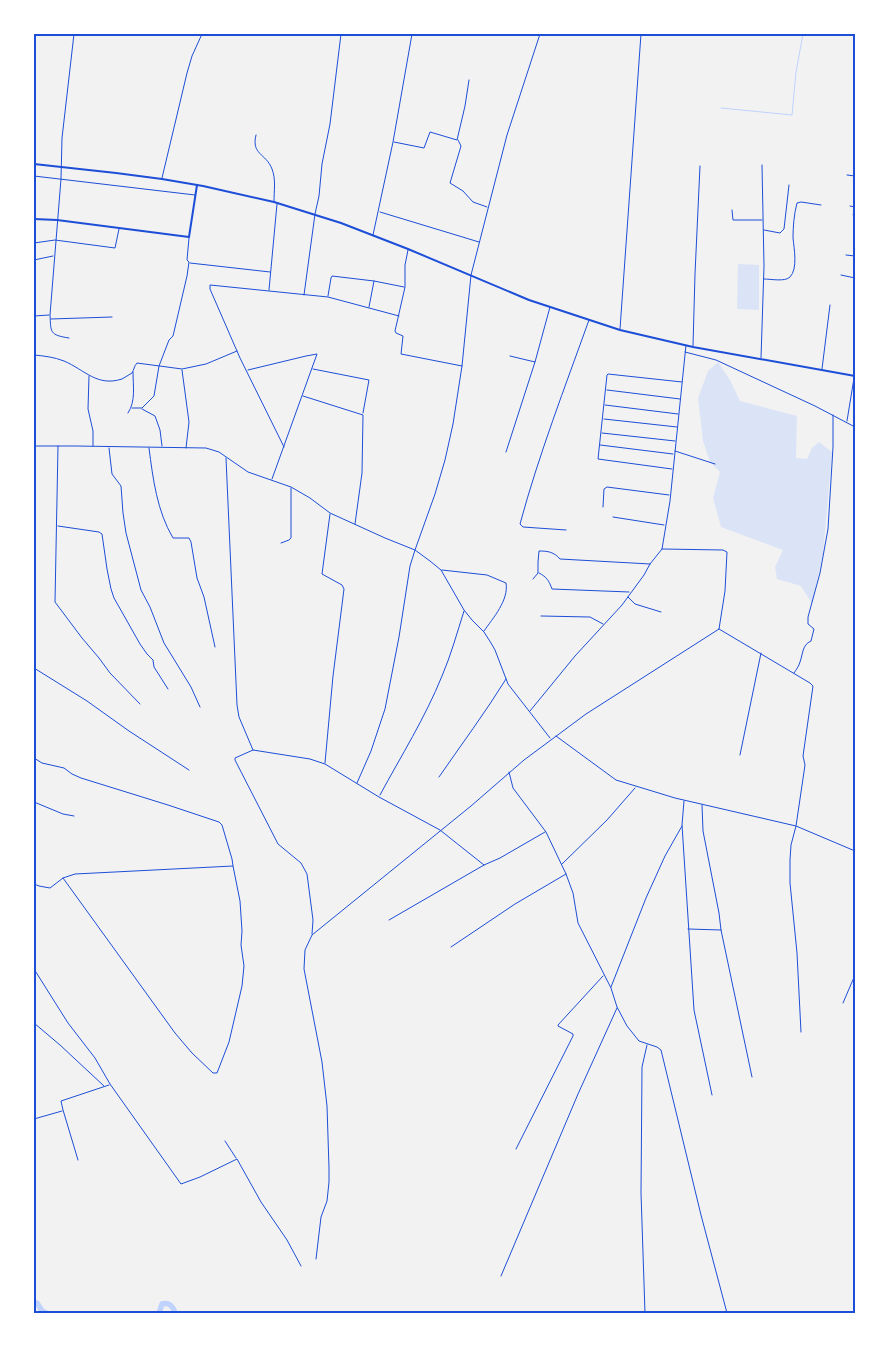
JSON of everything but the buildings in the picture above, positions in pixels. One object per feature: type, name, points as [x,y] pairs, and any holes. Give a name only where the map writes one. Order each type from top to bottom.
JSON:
[{"type":"main road","points":[[34,164],[116,172],[162,179],[276,203],[315,214],[408,249],[529,300],[620,330],[693,347],[855,376]]},
{"type":"main road","points":[[34,219],[119,227],[189,237],[197,185]]},
{"type":"street","points":[[69,338],[52,332],[50,328],[50,315],[61,179],[62,138],[74,34]]},
{"type":"street","points":[[162,179],[187,72],[202,34]]},
{"type":"street","points":[[304,295],[322,164],[330,124],[341,34]]},
{"type":"street","points":[[373,236],[393,142],[412,34]]},
{"type":"street","points":[[357,783],[371,751],[385,708],[410,566],[445,460],[462,366],[471,275],[507,134],[540,34]]},
{"type":"street","points":[[620,330],[641,34]]},
{"type":"street","points":[[469,80],[458,140],[461,146],[450,184],[463,191],[473,202],[488,208]]},
{"type":"street","points":[[393,142],[424,148],[430,132],[458,140]]},
{"type":"street","points":[[256,135],[254,142],[256,149],[267,160],[274,176],[276,203],[268,290]]},
{"type":"street","points":[[760,359],[763,279],[762,164]]},
{"type":"street","points":[[693,347],[700,166]]},
{"type":"street","points":[[847,175],[855,176]]},
{"type":"street","points":[[34,176],[195,195]]},
{"type":"street","points":[[763,230],[780,233],[784,229],[789,185]]},
{"type":"street","points":[[763,279],[786,279],[790,278],[792,274],[795,265],[793,236],[797,203],[822,205]]},
{"type":"street","points":[[850,206],[855,207]]},
{"type":"street","points":[[732,210],[733,220],[763,220]]},
{"type":"street","points":[[379,212],[480,242]]},
{"type":"street","points":[[34,243],[56,240],[116,248],[119,227]]},
{"type":"street","points":[[142,408],[154,396],[158,366],[169,340],[173,336],[187,276],[189,237]]},
{"type":"street","points":[[408,249],[405,266],[405,287],[395,332],[402,336],[401,354],[462,366]]},
{"type":"street","points":[[846,255],[855,256]]},
{"type":"street","points":[[34,260],[54,256]]},
{"type":"street","points":[[189,262],[271,272]]},
{"type":"street","points":[[841,275],[855,278]]},
{"type":"street","points":[[328,297],[330,278],[332,276],[405,287]]},
{"type":"street","points":[[369,308],[374,281]]},
{"type":"street","points":[[284,447],[247,371],[210,289],[210,285],[328,297],[399,316]]},
{"type":"street","points":[[822,371],[830,305]]},
{"type":"street","points":[[506,452],[535,362],[550,306]]},
{"type":"street","points":[[34,316],[50,315]]},
{"type":"street","points":[[50,319],[112,317]]},
{"type":"street","points":[[566,530],[523,527],[520,524],[560,400],[590,319]]},
{"type":"street","points":[[529,712],[628,596],[662,549],[670,495],[686,345]]},
{"type":"street","points":[[128,414],[134,399],[133,371],[136,362],[182,370],[206,364],[238,351]]},
{"type":"street","points":[[685,352],[716,360],[855,427]]},
{"type":"street","points":[[247,371],[316,354],[272,480]]},
{"type":"street","points":[[34,355],[51,357],[89,375],[110,382],[125,378],[133,371]]},
{"type":"street","points":[[510,356],[535,362]]},
{"type":"street","points":[[312,369],[369,380],[363,414],[362,473],[355,524]]},
{"type":"street","points":[[182,370],[189,422],[186,448]]},
{"type":"street","points":[[846,422],[855,372]]},
{"type":"street","points":[[673,469],[599,460],[598,458],[608,374],[682,382]]},
{"type":"street","points":[[89,375],[88,408],[93,446]]},
{"type":"street","points":[[606,390],[680,399]]},
{"type":"street","points":[[302,396],[363,414]]},
{"type":"street","points":[[604,405],[678,414]]},
{"type":"street","points":[[132,408],[142,408],[155,416],[160,430],[162,448]]},
{"type":"street","points":[[794,673],[800,664],[803,650],[807,643],[811,641],[814,633],[812,627],[808,624],[808,617],[820,573],[828,529],[833,415]]},
{"type":"street","points":[[603,419],[677,428]]},
{"type":"street","points":[[601,433],[676,441]]},
{"type":"street","points":[[58,445],[55,602],[110,673],[140,704]]},
{"type":"street","points":[[600,445],[674,452],[715,464]]},
{"type":"street","points":[[34,446],[206,448],[219,452],[248,472],[292,487],[330,513],[415,550],[440,570],[464,610],[484,632],[495,650],[512,690],[551,740]]},
{"type":"street","points":[[109,447],[112,474],[122,486],[126,533],[141,590],[164,643],[191,687],[200,706]]},
{"type":"street","points":[[148,447],[160,510],[170,533],[174,539],[189,538],[191,542],[197,578],[204,597],[215,647]]},
{"type":"street","points":[[226,457],[236,705],[253,750]]},
{"type":"street","points":[[281,543],[290,538],[292,487]]},
{"type":"street","points":[[603,507],[604,489],[607,487],[670,495]]},
{"type":"street","points":[[325,764],[333,676],[344,589],[342,585],[322,574],[330,513]]},
{"type":"street","points":[[613,517],[665,525]]},
{"type":"street","points":[[57,526],[102,534],[107,569],[114,598],[140,644],[153,660],[154,667],[168,689]]},
{"type":"street","points":[[312,935],[471,806],[509,771],[623,690],[719,629],[725,591],[727,552],[723,550],[662,549]]},
{"type":"street","points":[[533,579],[538,573],[539,551],[548,551],[556,554],[560,559],[650,564]]},
{"type":"street","points":[[440,570],[487,575],[506,583],[505,597],[484,632]]},
{"type":"street","points":[[538,573],[548,580],[552,589],[630,592]]},
{"type":"street","points":[[628,596],[635,604],[661,612]]},
{"type":"street","points":[[379,796],[429,706],[444,674],[464,610]]},
{"type":"street","points":[[541,616],[590,617],[604,625]]},
{"type":"street","points":[[719,629],[813,686],[803,756],[805,765],[790,852],[790,883],[797,953],[801,1032]]},
{"type":"street","points":[[740,756],[761,653]]},
{"type":"street","points":[[34,668],[87,701],[188,770]]},
{"type":"street","points":[[439,778],[506,679]]},
{"type":"street","points":[[556,736],[616,780],[684,800],[796,826],[855,851]]},
{"type":"street","points":[[316,1259],[321,1217],[327,1201],[329,1168],[322,1062],[304,969],[305,950],[312,935],[313,920],[309,878],[301,863],[278,844],[235,758],[253,750],[325,764],[440,830],[484,865]]},
{"type":"street","points":[[34,758],[42,763],[64,768],[81,778],[168,804],[219,822],[222,825],[232,860],[240,901],[241,945],[244,966],[242,986],[229,1042],[216,1074],[192,1053],[175,1033],[63,878]]},
{"type":"street","points":[[509,771],[513,788],[546,832],[566,874],[573,893],[578,923],[611,988],[617,1007],[627,1026],[638,1041],[661,1050],[727,1313]]},
{"type":"street","points":[[561,865],[607,820],[636,787]]},
{"type":"street","points":[[684,800],[682,825],[694,1010],[712,1095]]},
{"type":"street","points":[[34,802],[63,814],[74,816]]},
{"type":"street","points":[[702,804],[703,831],[721,930],[752,1077]]},
{"type":"street","points":[[611,988],[646,898],[665,856],[682,825]]},
{"type":"street","points":[[389,920],[484,865],[546,832]]},
{"type":"street","points":[[34,884],[50,888],[63,878],[75,874],[233,866]]},
{"type":"street","points":[[451,947],[515,904],[566,874]]},
{"type":"street","points":[[688,929],[721,930]]},
{"type":"street","points":[[34,970],[68,1023],[95,1058],[110,1084],[181,1185],[236,1159]]},
{"type":"street","points":[[516,1149],[574,1034],[558,1025],[604,975]]},
{"type":"street","points":[[843,1003],[855,975]]},
{"type":"street","points":[[501,1276],[617,1007]]},
{"type":"street","points":[[34,1023],[105,1087]]},
{"type":"street","points":[[644,1313],[641,1193],[642,1067],[647,1044]]},
{"type":"street","points":[[78,1160],[61,1102],[62,1100],[110,1084]]},
{"type":"street","points":[[34,1119],[63,1110]]},
{"type":"street","points":[[224,1141],[261,1202],[287,1240],[301,1266]]},
{"type":"shaded area","points":[[738,264],[759,265],[759,310],[737,309]]},
{"type":"shaded area","points":[[718,362],[730,380],[740,401],[797,416],[796,458],[807,459],[812,448],[819,442],[832,452],[823,554],[812,604],[801,586],[777,579],[775,567],[783,550],[721,527],[713,498],[720,472],[710,462],[703,441],[698,398],[708,371]]},
{"type":"waterway","points":[[721,108],[792,115],[796,72],[803,34]]},
{"type":"waterway","points":[[34,1302],[46,1313]]},
{"type":"waterway","points":[[159,1313],[162,1304],[170,1305],[175,1313]]}]
